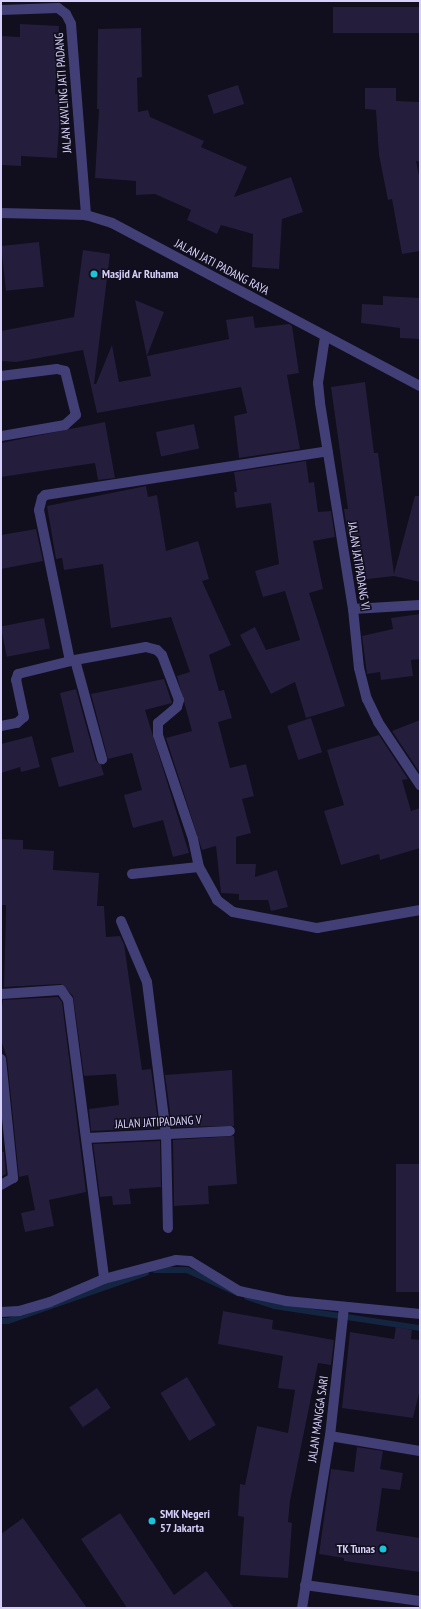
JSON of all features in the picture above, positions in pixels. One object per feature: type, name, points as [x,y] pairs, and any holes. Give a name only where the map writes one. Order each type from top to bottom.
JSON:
[{"type":"street","name":"JALAN KAVLING JATI PADANG","points":[[1,10],[58,8],[63,10],[71,24],[86,215]]},
{"type":"street","name":"JALAN JATI PADANG RAYA","points":[[1,212],[86,215],[118,226],[420,386]]},
{"type":"street","name":"JALAN JATIPADANG VI","points":[[325,337],[318,383],[353,609],[359,668],[367,698],[378,722],[420,785]]},
{"type":"street","points":[[1,376],[57,369],[65,371],[76,415],[65,425],[1,436]]},
{"type":"street","points":[[102,759],[73,661],[39,510],[42,498],[46,495],[328,450]]},
{"type":"street","points":[[353,609],[420,605]]},
{"type":"street","points":[[1,726],[17,723],[24,717],[16,680],[18,674],[73,661],[146,647],[157,650],[162,655],[179,700],[176,707],[158,723],[158,735],[193,839],[199,867],[217,900],[233,912],[317,928],[420,910]]},
{"type":"street","points":[[132,874],[199,867]]},
{"type":"street","points":[[121,921],[147,982],[166,1135],[168,1228]]},
{"type":"street","points":[[1,994],[61,990],[66,994],[87,1138],[104,1279]]},
{"type":"street","points":[[1,1059],[4,1130],[13,1178],[1,1185]]},
{"type":"street","name":"JALAN JATIPADANG V","points":[[87,1138],[230,1131]]},
{"type":"street","points":[[1,1312],[19,1311],[50,1302],[104,1279],[176,1260],[190,1261],[239,1291],[344,1313],[420,1314]]},
{"type":"street","name":"JALAN MANGGA SARI","points":[[302,1608],[330,1436],[344,1313]]},
{"type":"street","points":[[330,1436],[420,1451]]},
{"type":"street","points":[[306,1585],[420,1602]]},
{"type":"building","points":[[333,7],[420,7],[420,33],[333,33]]},
{"type":"building","points":[[20,24],[59,26],[55,94],[61,94],[57,158],[21,156],[21,166],[1,165],[1,36],[20,37]]},
{"type":"building","points":[[141,28],[142,77],[137,78],[138,112],[148,110],[150,117],[204,141],[201,147],[247,167],[234,197],[291,177],[303,212],[282,219],[279,269],[252,267],[253,234],[221,225],[217,234],[187,220],[191,210],[155,194],[136,195],[136,181],[95,178],[99,109],[97,109],[98,29]]},
{"type":"building","points":[[238,85],[244,104],[214,114],[208,95]]},
{"type":"building","points":[[365,88],[396,88],[396,101],[420,102],[420,162],[416,161],[420,180],[420,251],[402,254],[392,199],[388,200],[379,155],[376,110],[365,109]]},
{"type":"building","points":[[39,242],[44,287],[6,291],[1,246]]},
{"type":"building","points":[[83,250],[110,254],[94,384],[96,384],[112,345],[119,382],[151,376],[135,300],[164,312],[147,356],[229,339],[226,320],[253,316],[255,328],[289,324],[292,326],[299,373],[287,375],[300,449],[239,458],[234,416],[247,413],[241,387],[97,413],[83,350],[16,362],[1,361],[1,331],[74,317]]},
{"type":"building","points":[[383,296],[420,298],[420,339],[400,338],[400,328],[361,323],[362,304],[383,305]]},
{"type":"building","points":[[365,382],[374,453],[378,453],[394,574],[415,496],[420,496],[420,582],[394,576],[359,580],[353,535],[348,536],[344,509],[348,509],[331,387]]},
{"type":"building","points":[[105,422],[115,478],[98,480],[95,463],[1,477],[1,443]]},
{"type":"building","points":[[194,424],[199,448],[161,457],[156,432]]},
{"type":"building","points":[[306,461],[309,483],[314,482],[318,512],[331,511],[335,537],[313,541],[323,589],[309,593],[345,706],[306,718],[295,682],[271,694],[240,635],[255,627],[266,650],[300,640],[285,591],[263,597],[255,571],[279,564],[271,503],[236,508],[234,492],[237,492],[234,472]]},
{"type":"building","points":[[146,486],[148,497],[157,495],[166,551],[198,541],[209,579],[202,581],[231,645],[209,655],[219,691],[224,690],[232,718],[218,722],[230,768],[246,764],[254,796],[242,799],[251,833],[236,837],[236,864],[256,864],[255,877],[277,870],[288,907],[271,911],[268,900],[239,900],[239,894],[221,893],[216,846],[202,850],[166,738],[192,731],[177,676],[190,672],[171,617],[111,628],[103,564],[64,570],[62,558],[56,559],[47,506]]},
{"type":"building","points":[[36,529],[43,561],[1,569],[1,535]]},
{"type":"building","points":[[420,614],[420,659],[411,660],[413,676],[381,680],[380,672],[367,674],[362,636],[393,629],[391,618]]},
{"type":"building","points":[[44,618],[50,648],[7,657],[1,626]]},
{"type":"building","points":[[164,679],[172,703],[145,710],[189,853],[173,857],[163,820],[133,828],[124,795],[142,790],[132,753],[108,759],[91,694]]},
{"type":"building","points":[[76,689],[96,761],[101,765],[104,775],[59,787],[51,758],[74,752],[60,693]]},
{"type":"building","points":[[311,718],[322,752],[298,760],[287,726]]},
{"type":"building","points":[[420,720],[420,773],[392,731]]},
{"type":"building","points":[[379,735],[408,779],[402,780],[411,811],[420,808],[420,848],[380,860],[379,854],[341,865],[324,811],[344,805],[327,750]]},
{"type":"building","points":[[32,736],[40,767],[21,772],[20,767],[1,773],[1,744]]},
{"type":"building","points":[[1,839],[23,840],[23,849],[54,851],[53,870],[99,873],[97,906],[104,906],[106,937],[120,936],[124,944],[142,1070],[151,1069],[159,1128],[91,1131],[89,1109],[119,1105],[116,1074],[84,1076],[73,996],[61,984],[4,987],[6,905],[1,905]]},
{"type":"building","points":[[58,997],[62,1002],[86,1192],[49,1200],[54,1226],[25,1232],[21,1213],[35,1210],[28,1175],[19,1177],[7,1058],[1,1040],[1,1012],[3,1000]]},
{"type":"building","points":[[232,1070],[234,1126],[172,1127],[165,1075]]},
{"type":"building","points":[[234,1136],[237,1184],[208,1186],[209,1204],[174,1206],[173,1140]]},
{"type":"building","points":[[160,1141],[161,1187],[129,1189],[131,1204],[113,1205],[112,1196],[100,1197],[93,1144]]},
{"type":"building","points":[[1,1152],[4,1152],[6,1174],[1,1177]]},
{"type":"building","points":[[396,1164],[420,1164],[420,1292],[396,1292]]},
{"type":"building","points":[[223,1311],[273,1320],[272,1329],[334,1340],[331,1365],[318,1363],[290,1501],[288,1522],[292,1523],[288,1578],[240,1575],[244,1517],[238,1516],[240,1484],[245,1485],[257,1426],[288,1433],[295,1390],[278,1388],[283,1356],[218,1344]]},
{"type":"building","points":[[396,1327],[412,1330],[411,1339],[420,1340],[420,1389],[413,1418],[342,1408],[350,1332],[394,1339]]},
{"type":"building","points":[[187,1377],[216,1425],[189,1441],[160,1393]]},
{"type":"building","points":[[97,1388],[111,1408],[83,1427],[69,1408]]},
{"type":"building","points":[[357,1447],[383,1451],[380,1469],[403,1473],[400,1490],[382,1488],[376,1531],[420,1538],[420,1572],[344,1561],[344,1558],[319,1554],[331,1469],[354,1472]]},
{"type":"building","points":[[120,1513],[174,1595],[206,1571],[234,1608],[127,1608],[81,1539]]},
{"type":"building","points":[[23,1518],[87,1608],[1,1608],[1,1534]]},
{"type":"waterway","points":[[155,1270],[187,1270],[235,1292]]},
{"type":"waterway","points":[[1,1321],[8,1321],[146,1273]]},
{"type":"waterway","points":[[247,1297],[274,1306],[420,1328]]},
{"type":"place","name":"Masjid Ar Ruhama","points":[[94,274]]},
{"type":"place","name":"SMK Negeri 57 Jakarta","points":[[152,1521]]},
{"type":"place","name":"TK Tunas","points":[[383,1549]]}]
